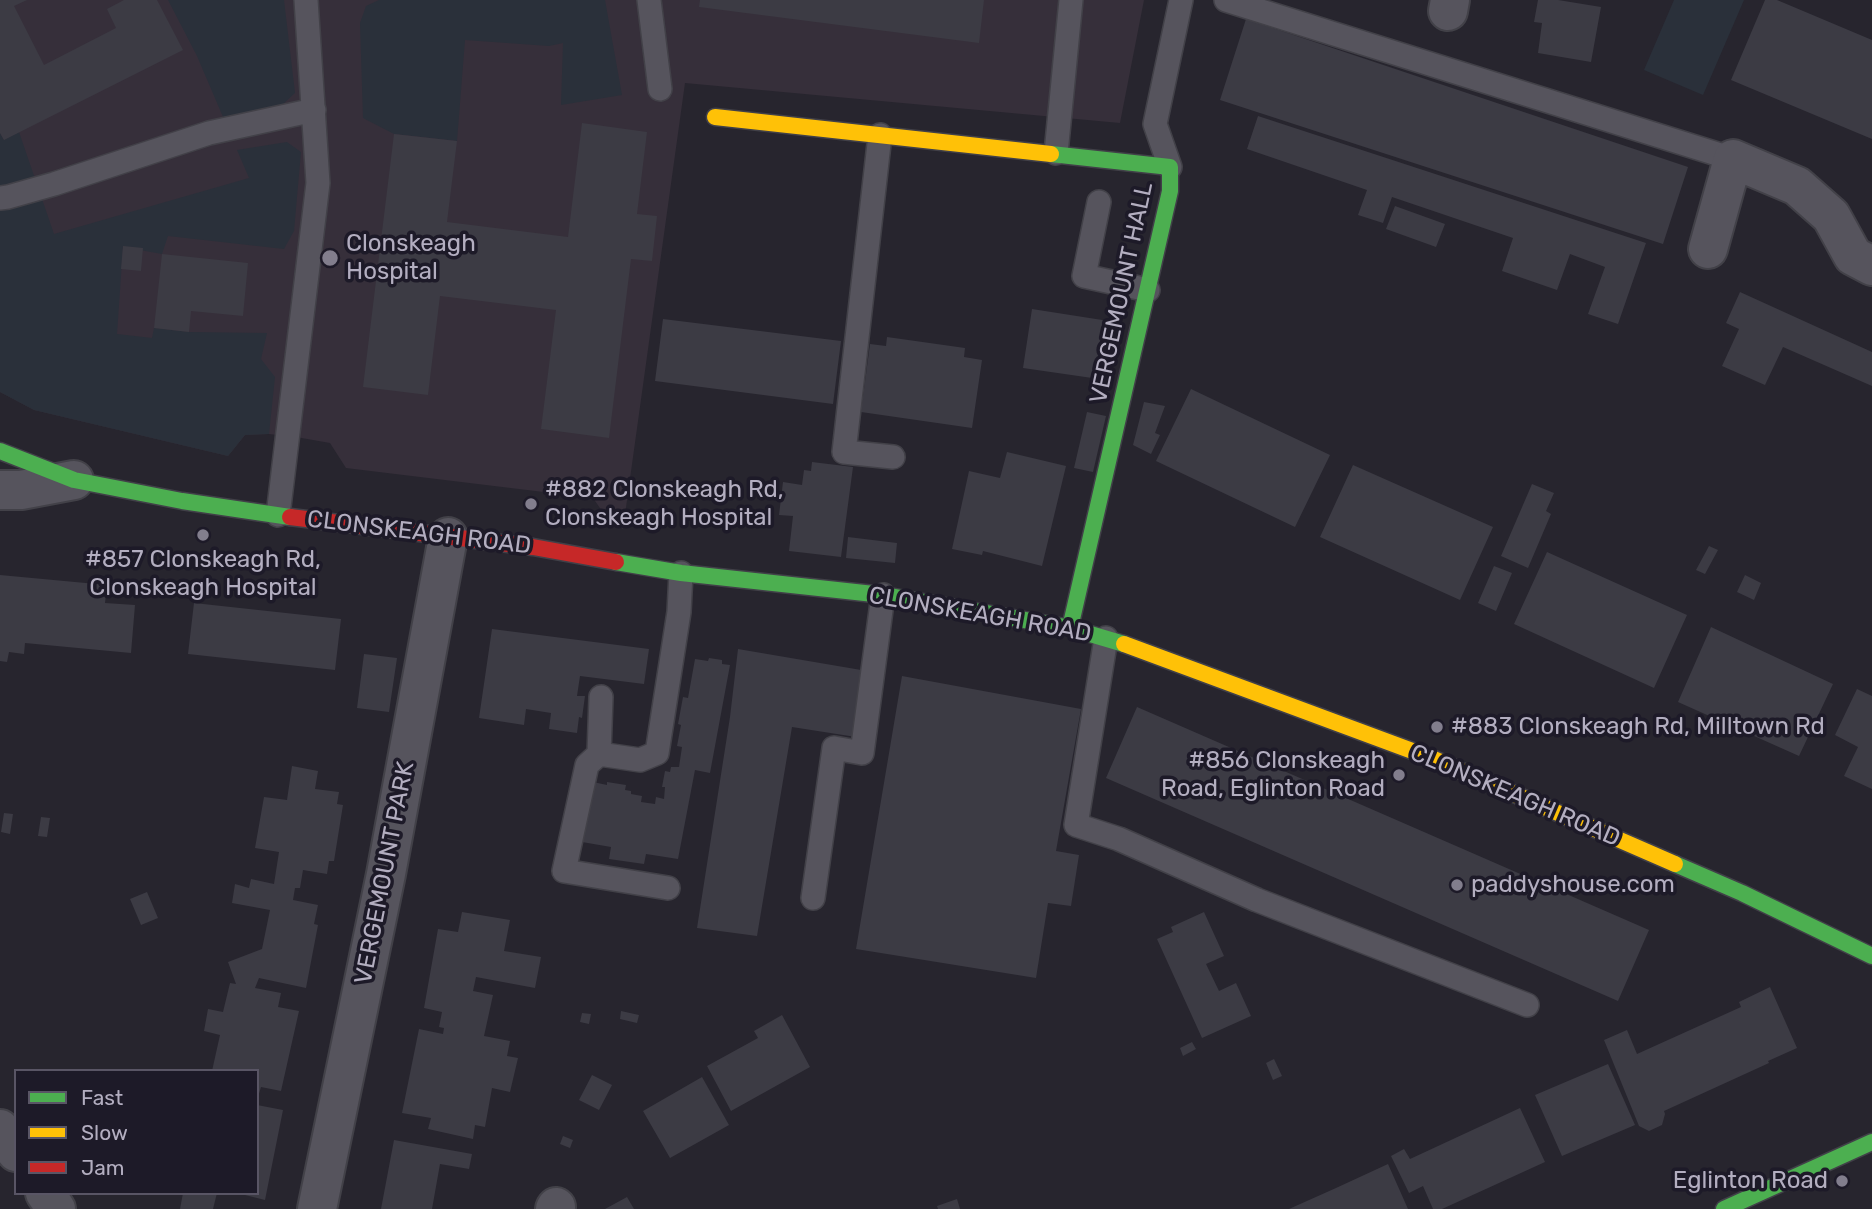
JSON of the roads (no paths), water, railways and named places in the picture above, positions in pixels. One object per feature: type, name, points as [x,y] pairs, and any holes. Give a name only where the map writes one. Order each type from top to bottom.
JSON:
[{"type":"main road","name":"VERGEMOUNT HALL","points":[[715,117],[1170,167],[1170,191],[1070,628]]},
{"type":"main road","name":"CLONSKEAGH ROAD","points":[[0,451],[74,480],[182,501],[533,547],[681,573],[883,595],[1070,628],[1106,638],[1433,759],[1742,893],[1872,956]]},
{"type":"main road","points":[[1724,1209],[1870,1141]]},
{"type":"street","points":[[1708,249],[1733,159],[1797,186],[1831,216],[1853,257],[1872,266]]},
{"type":"street","name":"CLONSKEAGH ROAD","points":[[0,490],[21,491],[74,480]]},
{"type":"street","name":"VERGEMOUNT PARK","points":[[317,1209],[386,874],[448,537]]},
{"type":"street","points":[[0,1129],[14,1149]]},
{"type":"lane","points":[[278,515],[318,183],[306,0]]},
{"type":"lane","points":[[649,0],[660,89]]},
{"type":"lane","points":[[1056,153],[1071,0]]},
{"type":"lane","points":[[1170,167],[1155,124],[1181,0]]},
{"type":"lane","points":[[1226,0],[1733,159]]},
{"type":"lane","points":[[0,198],[54,184],[209,132],[314,110]]},
{"type":"lane","points":[[880,135],[844,452],[893,457]]},
{"type":"lane","points":[[1099,202],[1084,276],[1148,290]]},
{"type":"lane","points":[[599,754],[640,760],[657,753],[679,612],[681,573]]},
{"type":"lane","points":[[813,898],[834,748],[862,753],[883,595]]},
{"type":"lane","points":[[1106,638],[1076,825],[1119,839],[1257,901],[1527,1005]]},
{"type":"lane","points":[[601,697],[599,754],[587,765],[564,871],[668,888]]},
{"type":"place","name":"Clonskeagh Hospital","points":[[330,258]]},
{"type":"place","name":"#882 Clonskeagh Rd, Clonskeagh Hospital","points":[[531,504]]},
{"type":"place","name":"#857 Clonskeagh Rd, Clonskeagh Hospital","points":[[203,535]]},
{"type":"place","name":"#883 Clonskeagh Rd, Milltown Rd","points":[[1437,727]]},
{"type":"place","name":"#856 Clonskeagh Road, Eglinton Road","points":[[1399,775]]},
{"type":"place","name":"paddyshouse.com","points":[[1457,885]]},
{"type":"place","name":"Eglinton Road","points":[[1842,1181]]}]
